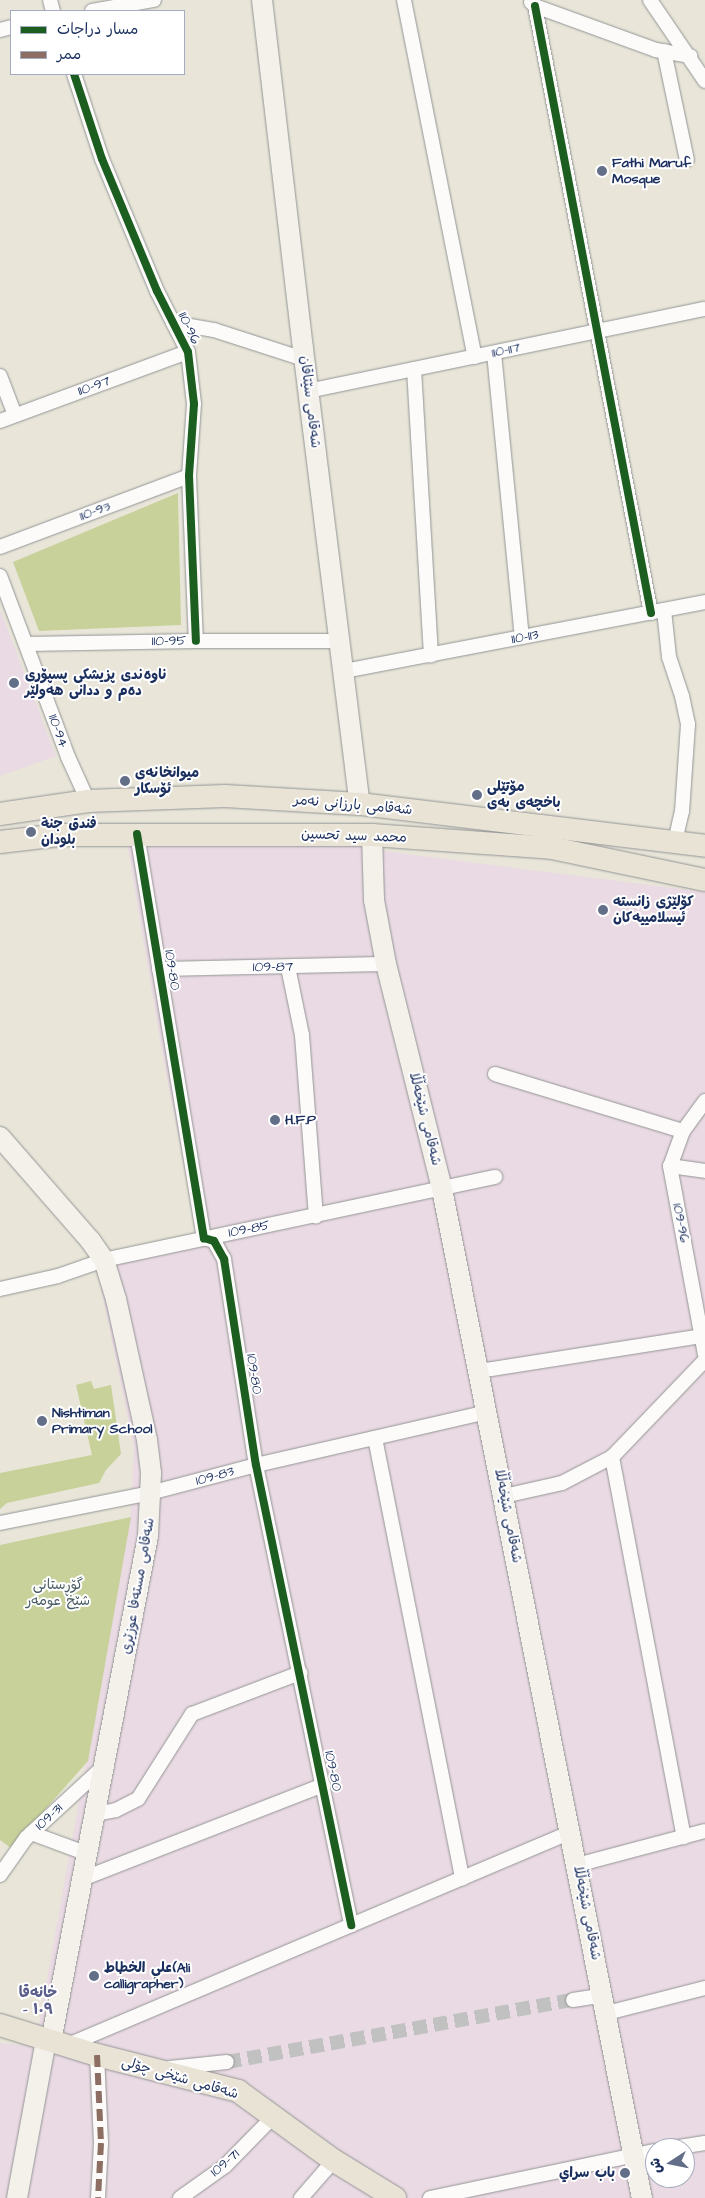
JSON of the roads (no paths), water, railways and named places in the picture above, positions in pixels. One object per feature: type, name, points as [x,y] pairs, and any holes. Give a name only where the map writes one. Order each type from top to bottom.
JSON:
[{"type":"main road","name":"شەقامی سێتاقان","points":[[262,0],[304,359],[360,804]]},
{"type":"main road","name":"شەقامی بارزانی نەمر","points":[[0,814],[88,801],[225,796],[360,804],[705,846]]},
{"type":"main road","name":"محمد سید تحسین","points":[[0,842],[60,835],[372,835],[552,848],[705,880]]},
{"type":"main road","name":"شەقامی شێخەڵڵا","points":[[372,835],[374,900],[386,964],[442,1189],[635,2154],[642,2198]]},
{"type":"main road","name":"شەقامی مستەفا عوزێری","points":[[0,1137],[90,1240],[104,1260],[116,1299],[147,1440],[151,1474],[148,1536],[82,1879],[55,2042],[17,2198]]},
{"type":"main road","name":"شەقامی شێخی چۆلی","points":[[0,2025],[97,2055],[238,2091],[334,2160],[394,2198]]},
{"type":"street","points":[[98,10],[154,0]]},
{"type":"street","points":[[404,0],[475,356]]},
{"type":"street","points":[[650,0],[690,56],[705,81]]},
{"type":"street","points":[[532,3],[664,51],[690,56]]},
{"type":"street","points":[[532,3],[596,332],[657,612],[682,696],[688,724],[682,811],[675,841]]},
{"type":"street","points":[[664,51],[686,160]]},
{"type":"street","name":"110-96","points":[[74,75],[102,159],[157,291],[188,352],[194,404],[189,476],[196,641]]},
{"type":"street","name":"110-117","points":[[308,391],[705,309]]},
{"type":"street","points":[[173,323],[214,330],[304,359]]},
{"type":"street","name":"110-97","points":[[0,420],[188,352]]},
{"type":"street","points":[[494,353],[522,637]]},
{"type":"street","points":[[414,369],[431,655]]},
{"type":"street","points":[[0,376],[15,415]]},
{"type":"street","name":"110-93","points":[[0,547],[189,476]]},
{"type":"street","name":"110-94","points":[[0,576],[68,757],[88,801]]},
{"type":"street","name":"110-113","points":[[344,671],[705,602]]},
{"type":"street","name":"110-95","points":[[27,644],[196,641],[340,642]]},
{"type":"street","name":"109-80","points":[[137,834],[204,1238],[214,1241],[224,1259],[256,1465],[351,1925]]},
{"type":"street","name":"109-87","points":[[159,969],[386,964]]},
{"type":"street","points":[[288,967],[302,1035],[316,1216]]},
{"type":"street","points":[[495,1074],[683,1131]]},
{"type":"street","points":[[705,1101],[683,1131],[670,1166],[705,1171]]},
{"type":"street","name":"109-96","points":[[670,1166],[705,1354]]},
{"type":"street","name":"109-85","points":[[0,1289],[58,1276],[104,1260],[495,1177]]},
{"type":"street","points":[[479,1371],[702,1336]]},
{"type":"street","points":[[504,1496],[562,1483],[612,1457],[705,1360]]},
{"type":"street","name":"109-83","points":[[0,1523],[150,1493],[256,1465],[487,1412]]},
{"type":"street","points":[[375,1438],[462,1878]]},
{"type":"street","points":[[612,1457],[684,1837]]},
{"type":"street","points":[[96,1814],[116,1810],[138,1798],[192,1714],[300,1673]]},
{"type":"street","name":"109-31","points":[[0,1875],[31,1833],[105,1765]]},
{"type":"street","points":[[82,1879],[323,1784]]},
{"type":"street","points":[[577,1865],[705,1831]]},
{"type":"street","points":[[55,2042],[351,1925],[571,1832]]},
{"type":"street","points":[[31,1833],[88,1854]]},
{"type":"street","points":[[573,2000],[605,2004],[705,1988]]},
{"type":"street","points":[[97,2055],[101,2143],[98,2198]]},
{"type":"street","points":[[153,2070],[227,2062]]},
{"type":"street","name":"109-71","points":[[180,2198],[225,2166],[266,2124]]},
{"type":"street","points":[[430,2198],[645,2152]]},
{"type":"street","points":[[301,2198],[328,2167]]},
{"type":"tunnel","points":[[227,2062],[573,2000]]},
{"type":"place","name":"Fathi Maruf Mosque","points":[[602,171]]},
{"type":"place","name":"ناوەندی پزیشکی پسپۆڕی دەم و ددانی هەولێر","points":[[14,683]]},
{"type":"place","name":"میوانخانەی ئۆسکار","points":[[125,781]]},
{"type":"place","name":"مۆتێلی باخچەی بەی","points":[[477,795]]},
{"type":"place","name":"فندق جنة بلودان","points":[[31,832]]},
{"type":"place","name":"کۆلێژی زانستە ئیسلامییەکان","points":[[603,910]]},
{"type":"place","name":"H.F.P","points":[[275,1120]]},
{"type":"place","name":"Nishtiman Primary School","points":[[42,1421]]},
{"type":"place","name":"علي الخطاط(Ali calligrapher)","points":[[94,1976]]},
{"type":"place","name":"باب سراي","points":[[625,2173]]},
{"type":"district","name":"خانەقا - ١٠٩","points":[[38,2000]]},
{"type":"park label","name":"گۆڕستانی شێخ عومەر","points":[[58,1594]]}]
